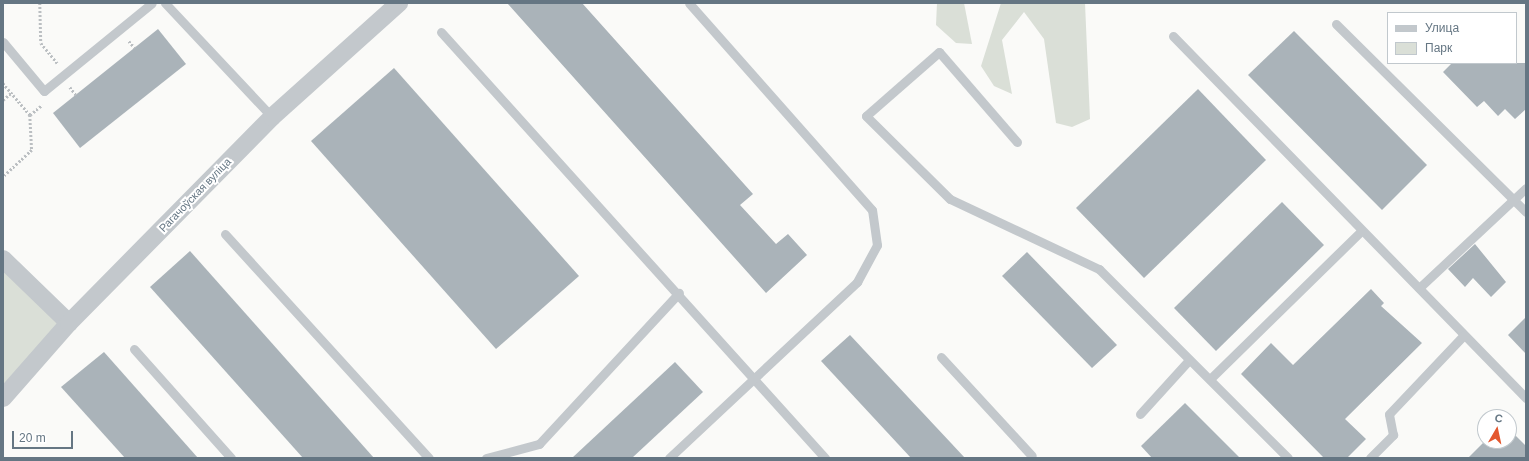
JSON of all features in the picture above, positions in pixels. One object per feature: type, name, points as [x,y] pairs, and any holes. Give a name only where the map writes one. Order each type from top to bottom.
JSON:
[{"type":"street","name":"Рагачоўская вуліца","points":[[3,398],[69,323],[272,117],[399,3]]},
{"type":"street","points":[[3,259],[69,323]]},
{"type":"lane","points":[[3,42],[44,91],[152,3]]},
{"type":"lane","points":[[165,3],[272,117]]},
{"type":"lane","points":[[669,458],[753,375],[857,282],[877,245],[872,210],[689,3]]},
{"type":"lane","points":[[1336,24],[1526,212]]},
{"type":"lane","points":[[441,32],[753,375],[825,458]]},
{"type":"lane","points":[[1173,36],[1321,184],[1333,204],[1419,288],[1526,398]]},
{"type":"lane","points":[[1017,142],[939,52],[866,116],[950,199],[1099,268],[1288,458]]},
{"type":"lane","points":[[1419,288],[1515,202],[1526,188]]},
{"type":"lane","points":[[1210,379],[1361,231]]},
{"type":"lane","points":[[225,234],[429,458]]},
{"type":"lane","points":[[486,458],[539,444],[679,293]]},
{"type":"lane","points":[[1370,458],[1393,435],[1389,414],[1464,335]]},
{"type":"lane","points":[[134,348],[231,458]]},
{"type":"lane","points":[[941,357],[1032,457]]},
{"type":"lane","points":[[1140,414],[1189,360]]},
{"type":"path","points":[[40,3],[41,43],[66,73]]},
{"type":"path","points":[[126,37],[135,48]]},
{"type":"path","points":[[3,83],[30,115],[32,150],[3,177]]},
{"type":"path","points":[[3,100],[11,93]]},
{"type":"green space","points":[[937,3],[964,3],[972,44],[956,43],[936,25]]},
{"type":"green space","points":[[1001,3],[1085,3],[1090,119],[1072,127],[1056,123],[1044,39],[1024,12],[1002,40],[1012,94],[994,86],[981,66]]},
{"type":"green space","points":[[3,258],[69,323],[3,394]]},
{"type":"building","points":[[507,3],[582,3],[753,194],[740,205],[776,244],[788,234],[807,255],[766,293]]},
{"type":"building","points":[[158,29],[186,64],[80,148],[53,113]]},
{"type":"building","points":[[1294,31],[1427,165],[1382,210],[1248,75]]},
{"type":"building","points":[[1526,63],[1526,109],[1515,119],[1505,109],[1498,116],[1484,101],[1477,107],[1443,72],[1451,64]]},
{"type":"building","points":[[394,68],[579,276],[496,349],[311,141]]},
{"type":"building","points":[[1198,89],[1266,160],[1144,278],[1076,208]]},
{"type":"building","points":[[1282,202],[1324,245],[1216,351],[1174,308]]},
{"type":"building","points":[[1475,244],[1506,282],[1491,297],[1473,278],[1465,287],[1448,269]]},
{"type":"building","points":[[190,251],[374,458],[303,458],[150,287]]},
{"type":"building","points":[[1027,252],[1117,345],[1092,368],[1002,276]]},
{"type":"building","points":[[1371,289],[1384,303],[1381,306],[1422,343],[1345,419],[1366,439],[1347,458],[1324,458],[1241,374],[1271,343],[1293,365]]},
{"type":"building","points":[[1526,317],[1526,354],[1508,335]]},
{"type":"building","points":[[850,335],[965,458],[911,458],[821,361]]},
{"type":"building","points":[[104,352],[198,458],[125,458],[61,387]]},
{"type":"building","points":[[675,362],[703,392],[632,458],[572,458]]},
{"type":"building","points":[[1185,403],[1240,458],[1152,458],[1141,446]]},
{"type":"building","points":[[1517,437],[1526,446],[1526,458],[1468,458],[1477,449],[1517,449]]}]
